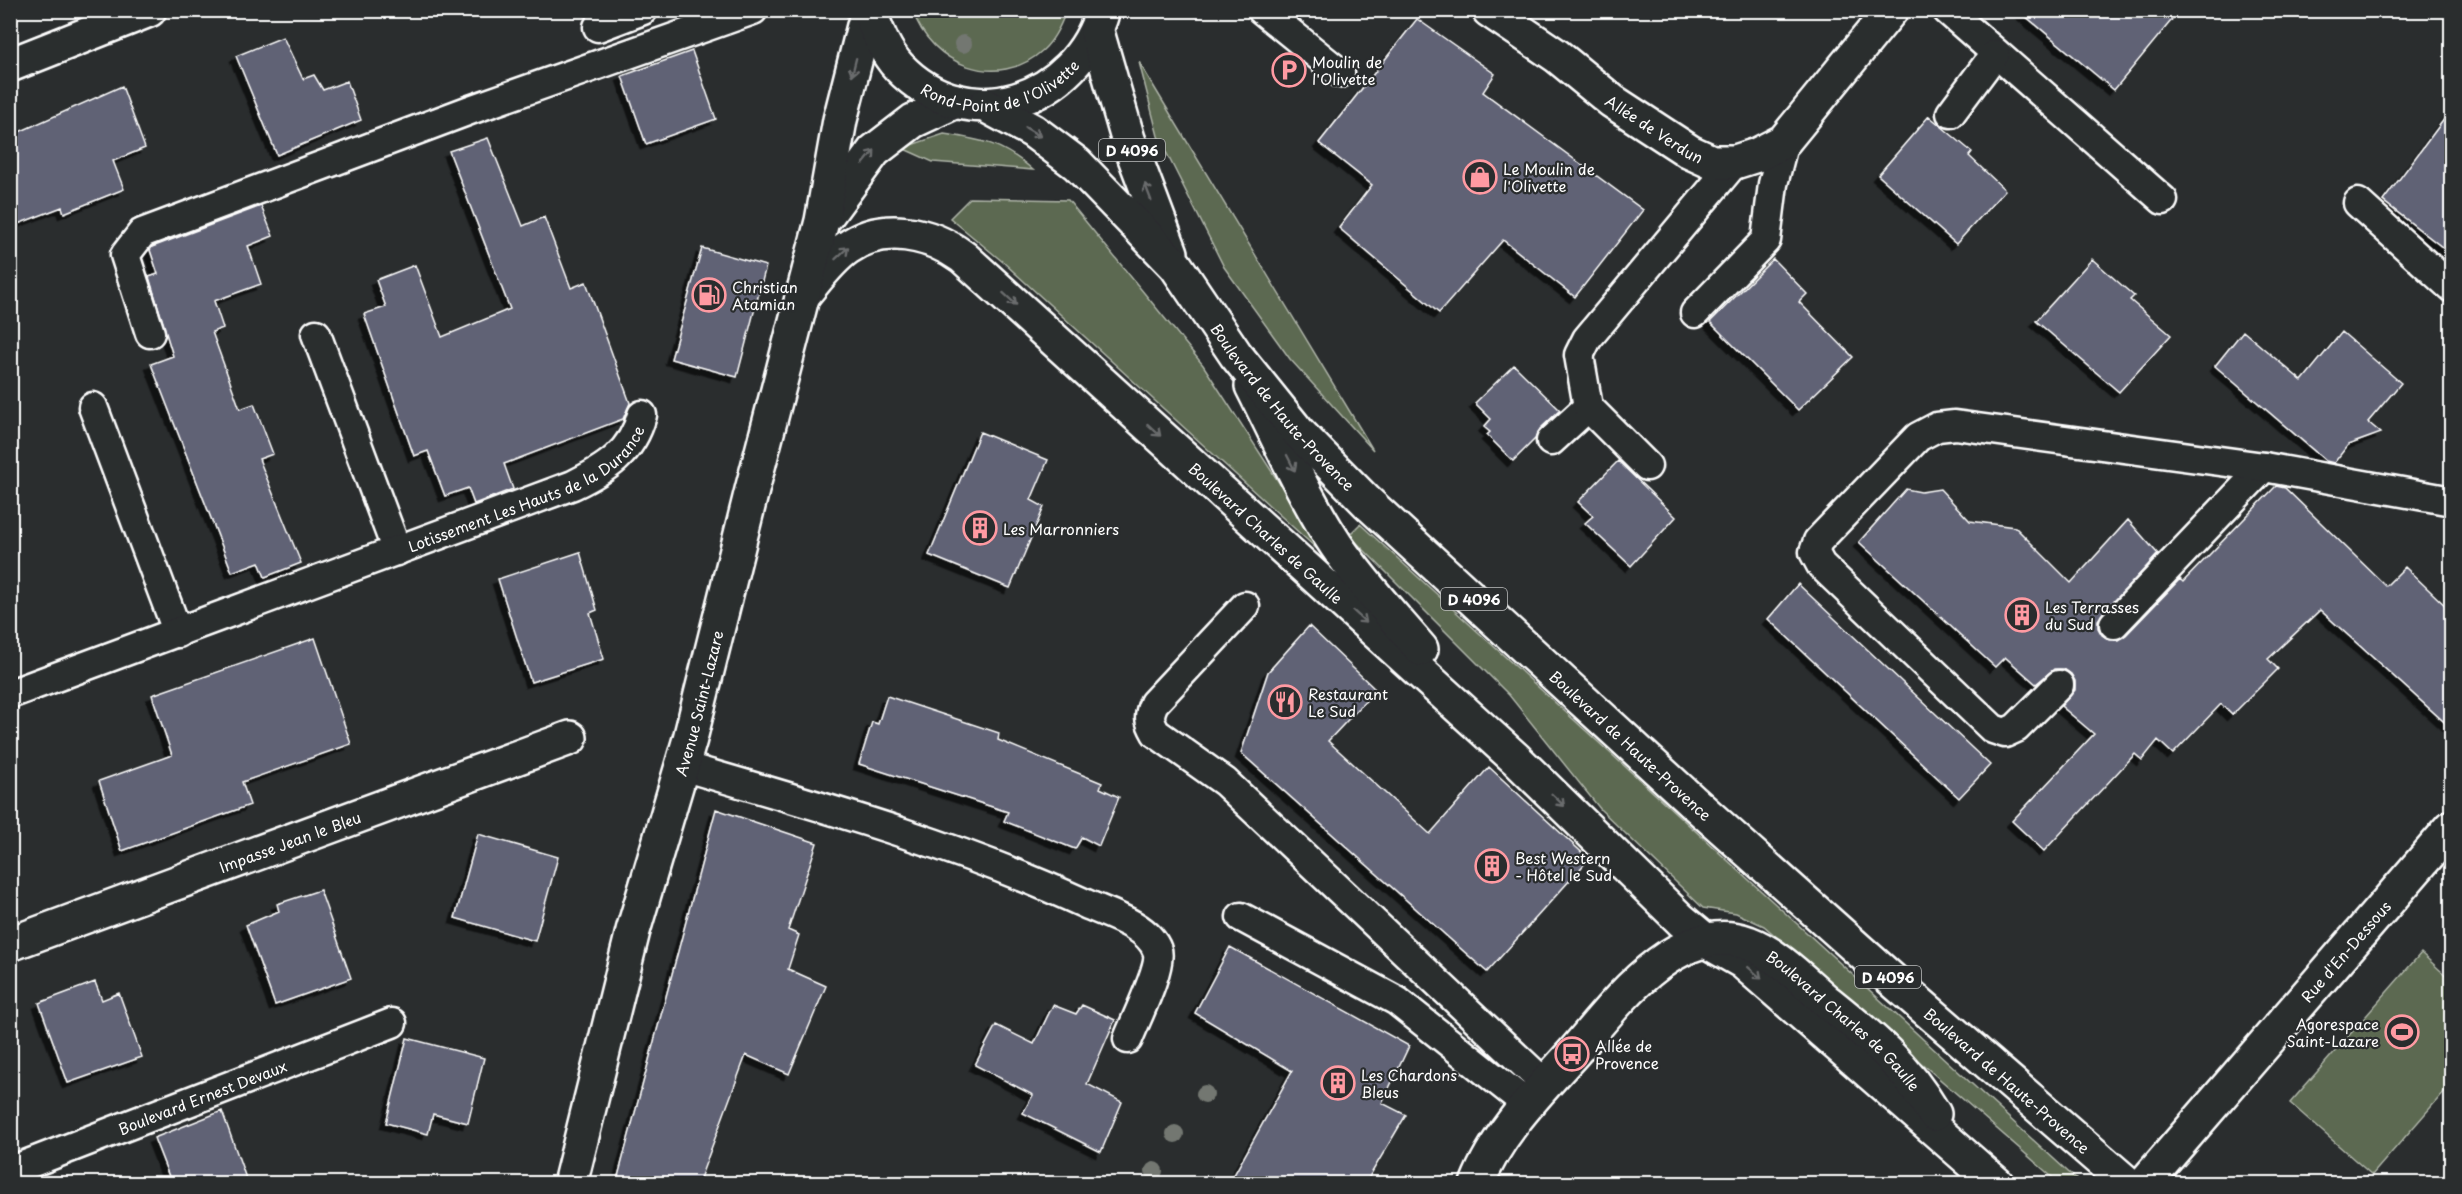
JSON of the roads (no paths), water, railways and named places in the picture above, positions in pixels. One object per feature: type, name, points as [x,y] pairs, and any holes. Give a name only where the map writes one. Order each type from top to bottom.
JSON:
[{"type":"street","points":[[10,65],[149,10]]},
{"type":"street","name":"Rond-Point de l'Olivette","points":[[869,10],[880,40],[899,67],[925,88],[970,103],[1020,100],[1052,85],[1078,62],[1100,21]]},
{"type":"street","name":"Avenue Saint-Lazare","points":[[570,1184],[633,931],[682,766],[822,221],[840,120],[869,10]]},
{"type":"street","name":"Allée de Verdun","points":[[1489,10],[1557,56],[1612,100],[1690,152],[1712,162],[1735,162],[1757,155],[1784,141],[1891,10]]},
{"type":"street","name":"Boulevard de Haute-Provence","points":[[1100,21],[1128,139],[1176,266]]},
{"type":"street","points":[[822,221],[874,151],[913,122],[970,103]]},
{"type":"street","name":"Boulevard de Haute-Provence","points":[[970,103],[1033,131],[1077,164],[1176,266],[1236,355],[1298,432],[1367,502],[1692,801],[1898,986],[2128,1184]]},
{"type":"street","name":"Boulevard Charles de Gaulle","points":[[802,296],[845,249],[862,238],[906,233],[924,235],[946,244],[981,273],[1516,759],[1706,942],[1728,939],[1747,943],[1778,961],[1887,1051],[1906,1071],[1952,1143],[1997,1184]]},
{"type":"street","points":[[1236,355],[1306,495],[1336,544],[1365,583],[1516,759]]},
{"type":"street","name":"Impasse Jean le Bleu","points":[[10,944],[570,738]]},
{"type":"street","name":"Rue d'En-Dessous","points":[[2144,1184],[2451,827]]},
{"type":"street","points":[[1628,868],[1661,931],[1668,957]]},
{"type":"street","points":[[1477,1184],[1498,1145],[1537,1095],[1642,975],[1668,957],[1706,942]]},
{"type":"lane","points":[[598,27],[643,10]]},
{"type":"lane","points":[[150,333],[125,255],[142,232],[470,110],[753,10]]},
{"type":"lane","points":[[1262,10],[1340,73]]},
{"type":"lane","points":[[1947,10],[2163,200]]},
{"type":"lane","points":[[1951,113],[1995,54]]},
{"type":"lane","points":[[1695,313],[1766,240],[1773,184],[1784,141]]},
{"type":"lane","points":[[1647,466],[1587,407],[1579,355],[1587,339],[1735,162]]},
{"type":"lane","points":[[2358,203],[2451,288]]},
{"type":"lane","name":"Lotissement Les Hauts de la Durance","points":[[316,334],[397,551]]},
{"type":"lane","points":[[93,407],[178,633]]},
{"type":"lane","points":[[1551,441],[1587,407]]},
{"type":"lane","name":"Lotissement Les Hauts de la Durance","points":[[10,694],[573,485],[599,472],[620,455],[637,434],[642,415]]},
{"type":"lane","points":[[2060,685],[2016,728],[2006,733],[1993,729],[1821,565],[1814,552],[1818,541],[1918,437],[1937,427],[1955,425],[2264,467],[2451,501]]},
{"type":"lane","points":[[2114,624],[2264,467]]},
{"type":"lane","points":[[1245,606],[1154,704],[1149,714],[1150,722],[1156,733],[1226,782],[1537,1095]]},
{"type":"lane","points":[[682,766],[917,836],[1032,879],[1132,926],[1153,942],[1159,961],[1128,1039]]},
{"type":"lane","points":[[1241,917],[1397,1001],[1537,1095]]},
{"type":"lane","name":"Boulevard Ernest Devaux","points":[[10,1171],[392,1023]]},
{"type":"place","name":"Moulin de l'Olivette","points":[[1289,70]]},
{"type":"place","name":"Le Moulin de l'Olivette","points":[[1480,177]]},
{"type":"place","name":"Christian Atamian","points":[[709,295]]},
{"type":"place","name":"Les Marronniers","points":[[980,528]]},
{"type":"place","name":"Les Terrasses du Sud","points":[[2022,615]]},
{"type":"place","name":"Restaurant Le Sud","points":[[1285,702]]},
{"type":"place","name":"Best Western - Hôtel le Sud","points":[[1492,866]]},
{"type":"place","name":"Agorespace Saint-Lazare","points":[[2402,1032]]},
{"type":"place","name":"Allée de Provence","points":[[1572,1054]]},
{"type":"place","name":"Les Chardons Bleus","points":[[1338,1083]]}]
